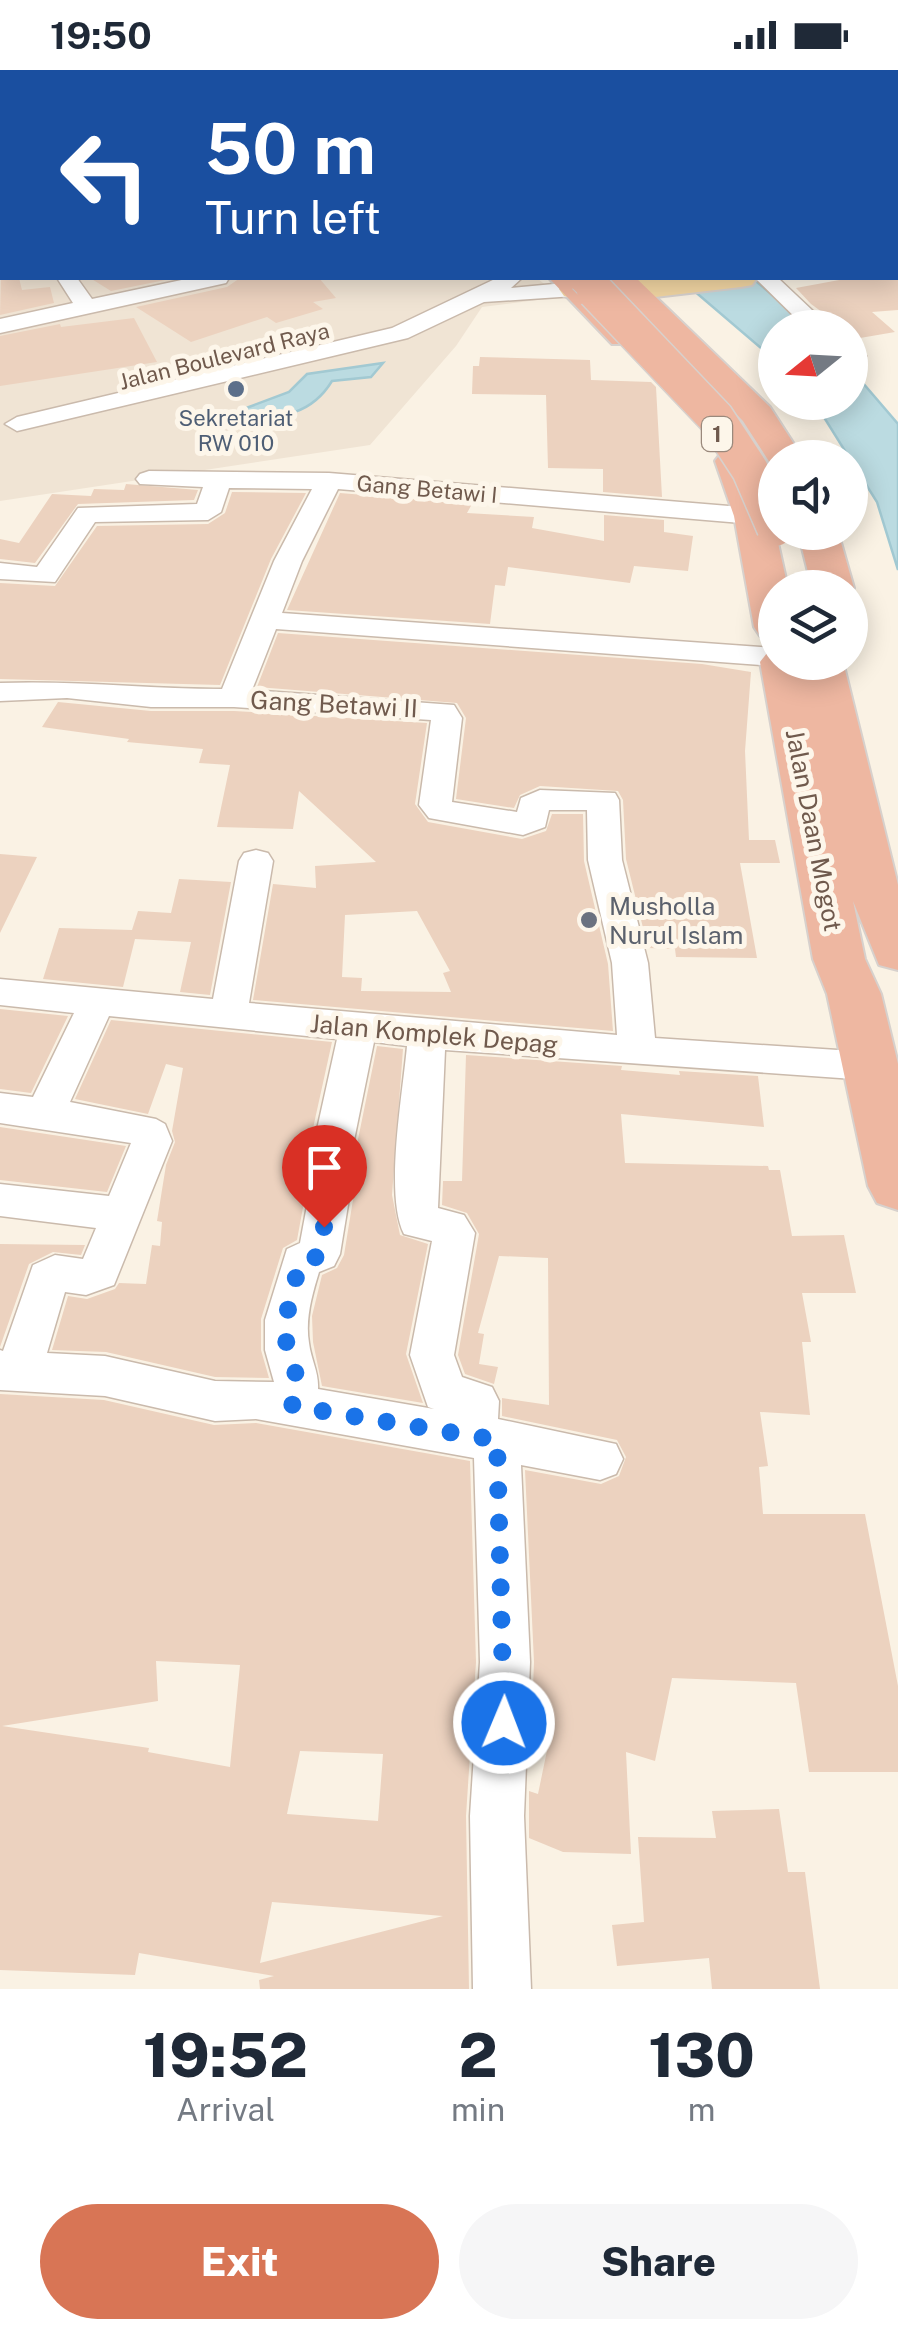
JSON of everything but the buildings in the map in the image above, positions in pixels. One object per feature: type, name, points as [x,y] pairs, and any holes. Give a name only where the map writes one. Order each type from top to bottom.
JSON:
[{"type":"highway","name":"1","points":[[605,280],[758,415],[774,440]]},
{"type":"highway","name":"1","points":[[605,280],[710,424],[758,500]]},
{"type":"highway","name":"Jalan Daan Mogot","points":[[785,680],[839,959],[854,994],[898,1186]]},
{"type":"highway","name":"Jalan Daan Mogot","points":[[807,680],[898,952]]},
{"type":"highway","name":"Jalan Daan Mogot","points":[[825,680],[868,859]]},
{"type":"highway","name":"Jalan Daan Mogot","points":[[852,680],[868,859],[860,966],[854,994]]},
{"type":"street","points":[[68,280],[88,308]]},
{"type":"street","points":[[0,326],[192,280]]},
{"type":"street","name":"Jalan Boulevard Raya","points":[[8,418],[375,340],[508,280]]},
{"type":"street","name":"Jalan Boulevard Raya","points":[[467,300],[605,280]]},
{"type":"street","points":[[768,280],[801,310]]},
{"type":"street","points":[[149,479],[329,481]]},
{"type":"street","points":[[0,570],[45,576],[87,514],[208,512],[218,481]]},
{"type":"street","name":"Gang Betawi I","points":[[235,695],[288,561],[329,481],[758,522]]},
{"type":"street","points":[[504,513],[758,522]]},
{"type":"street","points":[[265,620],[758,656]]},
{"type":"street","points":[[0,692],[67,689],[167,699],[235,695]]},
{"type":"street","name":"Gang Betawi II","points":[[235,695],[443,712],[447,718],[436,805],[440,811],[523,824],[533,819],[533,805],[540,800],[603,786],[605,860],[630,964],[637,1050]]},
{"type":"street","points":[[228,1016],[256,861]]},
{"type":"street","name":"Jalan Komplek Depag","points":[[0,992],[427,1034],[868,1066]]},
{"type":"street","points":[[45,1113],[98,1002]]},
{"type":"street","points":[[292,1406],[299,1380],[286,1341],[288,1324],[302,1262],[319,1254],[334,1168],[330,1164],[358,1028]]},
{"type":"street","points":[[427,1034],[417,1157],[417,1216],[419,1222],[448,1227],[454,1232],[433,1364],[444,1393],[476,1401],[486,1439],[505,1662],[497,1816],[502,1989]]},
{"type":"street","points":[[0,1108],[142,1130],[151,1134],[152,1148],[100,1272],[86,1277],[55,1273],[48,1278],[9,1370],[105,1376],[215,1401],[249,1398],[600,1459]]},
{"type":"street","points":[[0,1200],[122,1214]]},
{"type":"shaded area","points":[[0,280],[539,280],[560,297],[482,307],[456,346],[370,445],[0,501]]},
{"type":"water","points":[[681,280],[754,280],[791,310],[758,310],[758,345]]},
{"type":"water","points":[[383,363],[371,377],[332,381],[314,402],[292,413],[240,419],[238,411],[289,392],[307,374]]},
{"type":"water","points":[[868,389],[898,424],[898,570],[877,502],[868,488],[868,440],[838,440],[826,420],[868,420]]},
{"type":"place","name":"Sekretariat RW 010","points":[[236,389]]},
{"type":"place","name":"Musholla Nurul Islam","points":[[589,920]]},
{"type":"route","points":[[324,1227],[319,1254],[304,1259],[300,1266],[290,1312],[286,1341],[299,1380],[292,1406],[497,1440],[504,1723]]}]
